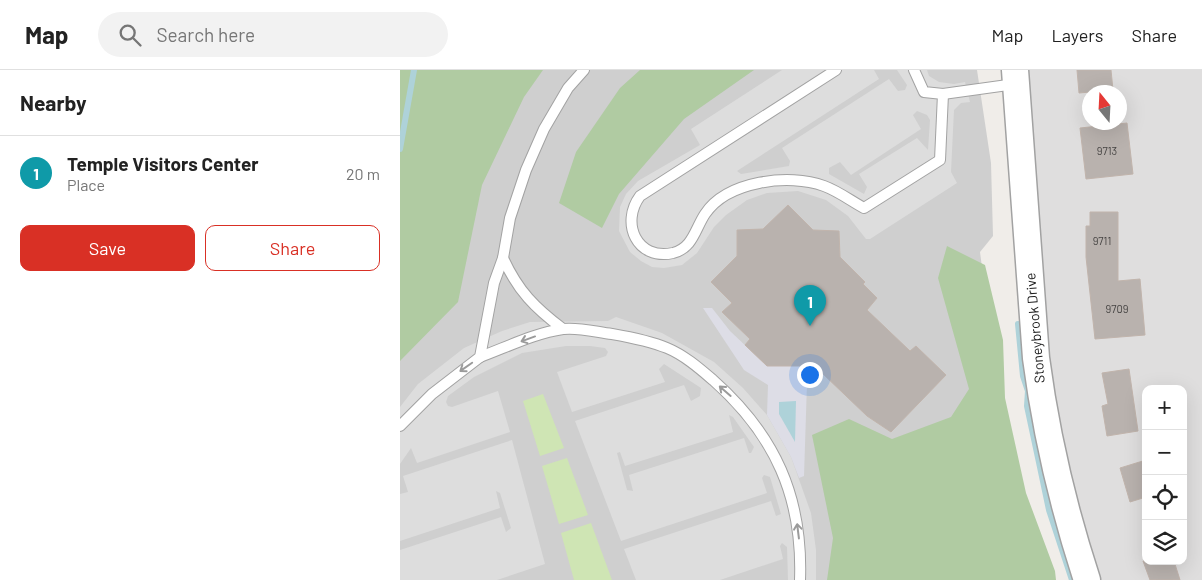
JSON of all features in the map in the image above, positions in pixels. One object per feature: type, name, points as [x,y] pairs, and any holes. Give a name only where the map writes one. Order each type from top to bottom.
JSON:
[{"type":"street","name":"Stoneybrook Drive","points":[[1016,77],[1036,358],[1042,405],[1052,454],[1087,580]]},
{"type":"lane","points":[[480,357],[494,283],[503,258],[510,218],[526,170],[544,129],[568,88],[584,70]]},
{"type":"lane","points":[[836,70],[640,196],[633,207],[630,220],[634,236],[640,243],[658,253],[678,251],[692,240],[705,214],[722,197],[735,190],[790,178],[823,186],[864,208],[940,160],[943,94]]},
{"type":"lane","points":[[914,70],[924,92],[943,94],[986,86],[1016,77]]},
{"type":"lane","points":[[503,258],[514,282],[528,300],[564,329]]},
{"type":"lane","points":[[400,426],[432,394],[480,357],[534,337],[564,329],[624,336],[667,348],[694,363],[733,398],[754,421],[777,457],[797,522],[801,557],[800,580]]},
{"type":"shaded area","points":[[400,70],[977,70],[991,163],[993,236],[980,252],[989,321],[1032,580],[400,580]]},
{"type":"shaded area","points":[[782,70],[874,70],[879,79],[737,171],[741,174],[789,166],[790,161],[782,148],[889,79],[898,91],[905,90],[907,85],[897,70],[927,70],[929,76],[939,82],[954,84],[965,82],[970,102],[961,103],[954,110],[951,172],[957,183],[870,239],[866,239],[848,216],[826,200],[798,191],[767,193],[747,200],[726,215],[714,227],[697,253],[682,265],[664,268],[652,267],[630,252],[619,231],[620,207],[626,194],[638,181],[700,145],[691,129]],"holes":[[[917,111],[927,115],[930,120],[928,150],[917,138],[859,174],[867,187],[864,194],[829,174],[829,168],[840,162],[851,175],[921,129],[913,115]]]},
{"type":"shaded area","points":[[1015,70],[1202,70],[1202,580],[1087,580],[1052,454]]},
{"type":"shaded area","points":[[703,308],[712,308],[730,331],[767,366],[811,366],[820,376],[807,383],[804,476],[799,478],[791,457],[767,415],[768,385],[744,370]]},
{"type":"shaded area","points":[[616,317],[662,333],[714,362],[743,388],[767,415],[791,457],[811,513],[816,550],[816,580],[788,580],[787,547],[782,543],[780,546],[783,559],[720,580],[636,580],[624,549],[771,501],[776,516],[781,514],[770,477],[764,475],[762,478],[767,493],[621,541],[575,421],[684,385],[691,401],[700,396],[701,388],[664,364],[659,369],[665,382],[572,412],[557,372],[606,356],[608,352],[605,348],[566,346],[522,353],[474,377],[448,396],[446,402],[448,406],[452,407],[498,391],[510,432],[417,463],[411,448],[400,464],[400,407],[418,384],[464,348],[502,331],[530,322],[608,321]],"holes":[[[729,415],[733,417],[754,447],[751,453],[749,453],[744,438],[629,475],[633,491],[627,490],[617,453],[620,452],[625,466],[733,432]]]},
{"type":"shaded area","points":[[512,440],[545,564],[497,580],[400,580],[400,550],[501,517],[506,532],[511,528],[500,493],[496,491],[500,508],[400,541],[400,494],[408,492],[403,476]]},
{"type":"green space","points":[[400,70],[543,70],[524,97],[482,185],[458,302],[400,361]]},
{"type":"green space","points":[[640,70],[754,70],[684,119],[619,194],[602,228],[559,203],[576,152],[620,88]]},
{"type":"green space","points":[[947,246],[985,265],[1003,340],[1005,398],[1026,493],[1055,571],[1056,580],[827,580],[833,538],[812,435],[849,419],[892,439],[951,417],[969,389],[938,278]]},
{"type":"green space","points":[[543,394],[564,448],[540,456],[523,401]]},
{"type":"green space","points":[[567,458],[588,515],[559,524],[542,466]]},
{"type":"green space","points":[[591,523],[612,580],[574,580],[561,533]]},
{"type":"water","points":[[796,401],[795,442],[779,414],[779,402]]},
{"type":"building","points":[[1077,70],[1111,70],[1112,85],[1082,85],[1082,93],[1079,93]]},
{"type":"building","points":[[1127,123],[1133,174],[1086,179],[1080,128],[1082,128],[1082,130],[1127,130]]},
{"type":"building","points":[[788,205],[813,230],[839,231],[840,257],[865,282],[863,284],[877,298],[867,310],[910,351],[916,346],[946,375],[891,432],[867,416],[822,373],[820,376],[811,366],[767,366],[745,345],[750,339],[722,312],[732,303],[711,282],[737,256],[737,230],[763,229]]},
{"type":"building","points":[[1090,212],[1118,212],[1118,281],[1140,279],[1145,335],[1095,339],[1086,257],[1086,226],[1090,226]]},
{"type":"building","points":[[1129,369],[1138,431],[1107,436],[1102,406],[1108,404],[1102,373]]},
{"type":"building","points":[[1142,461],[1142,498],[1130,502],[1120,468]]},
{"type":"building","points":[[1144,565],[1175,565],[1180,580],[1150,580]]},
{"type":"waterway","points":[[400,149],[414,70]]},
{"type":"waterway","points":[[1018,324],[1023,376],[1028,391],[1027,406],[1049,510],[1072,580]]},
{"type":"place","name":"Temple Visitors Center","points":[[810,326]]}]
